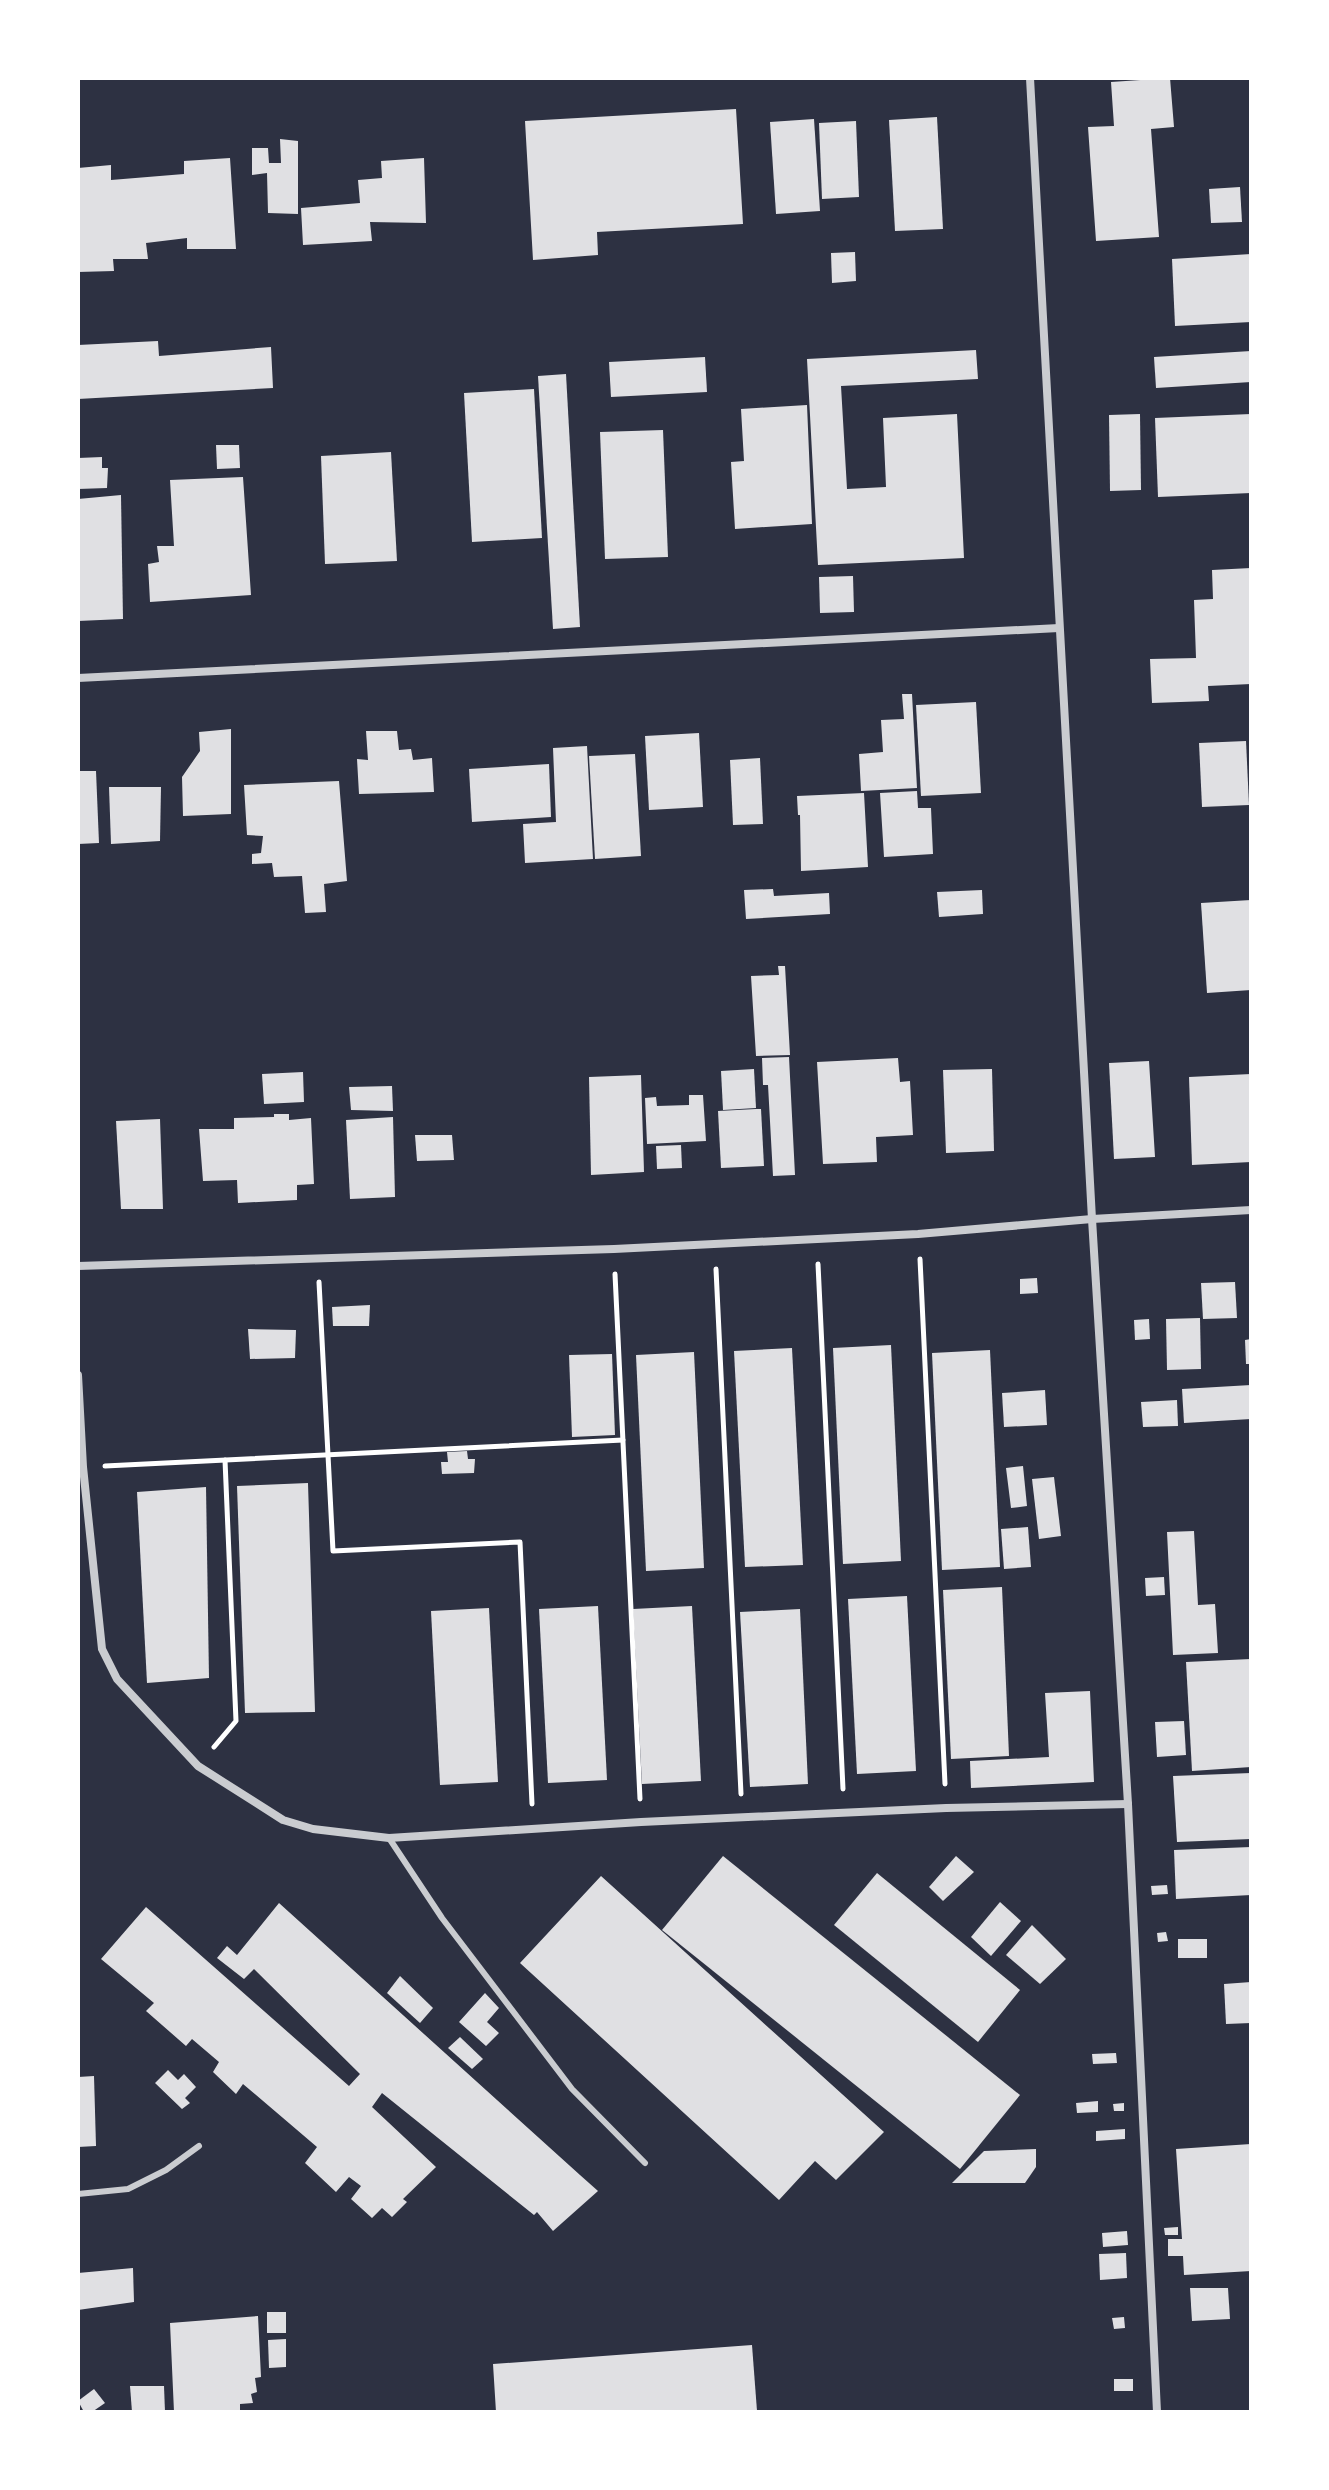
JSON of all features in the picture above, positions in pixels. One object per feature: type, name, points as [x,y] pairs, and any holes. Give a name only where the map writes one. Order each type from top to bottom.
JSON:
[{"type":"street","points":[[1030,78],[1092,1219],[1128,1804],[1157,2412]]},
{"type":"street","points":[[78,678],[1059,628]]},
{"type":"street","points":[[78,1266],[614,1249],[918,1234],[1092,1219],[1251,1210]]},
{"type":"street","points":[[78,1375],[83,1467],[102,1649],[117,1679],[198,1766],[283,1820],[313,1829],[389,1838],[533,1827],[742,1817],[1128,1804]]},
{"type":"lane","points":[[389,1838],[442,1918],[572,2089],[645,2163]]},
{"type":"lane","points":[[78,2194],[128,2189],[166,2170],[199,2146]]},
{"type":"path","points":[[918,1234],[946,1808]]},
{"type":"path","points":[[816,1239],[844,1813]]},
{"type":"path","points":[[714,1244],[742,1817]]},
{"type":"path","points":[[614,1249],[641,1822]]},
{"type":"path","points":[[318,1257],[333,1551],[520,1542],[533,1827]]},
{"type":"path","points":[[83,1467],[623,1440]]},
{"type":"path","points":[[198,1766],[236,1721],[225,1460]]},
{"type":"building","points":[[1170,78],[1174,127],[1151,129],[1159,237],[1096,241],[1088,127],[1114,126],[1111,82]]},
{"type":"building","points":[[736,109],[743,224],[597,232],[598,255],[533,260],[525,121]]},
{"type":"building","points":[[937,117],[943,229],[895,231],[889,120]]},
{"type":"building","points":[[814,119],[820,211],[776,214],[770,122]]},
{"type":"building","points":[[856,121],[859,197],[822,199],[819,123]]},
{"type":"building","points":[[280,139],[298,141],[298,214],[268,213],[267,173],[252,175],[252,148],[268,148],[269,163],[281,163]]},
{"type":"building","points":[[230,158],[236,249],[187,249],[187,238],[146,243],[148,259],[113,259],[114,271],[78,272],[78,168],[111,165],[111,180],[184,174],[184,161]]},
{"type":"building","points":[[424,158],[426,223],[370,222],[372,241],[303,245],[301,208],[360,203],[358,180],[382,178],[381,161]]},
{"type":"building","points":[[1240,187],[1242,222],[1211,223],[1209,189]]},
{"type":"building","points":[[855,252],[856,281],[832,283],[831,253]]},
{"type":"building","points":[[1251,254],[1251,322],[1175,326],[1172,259]]},
{"type":"building","points":[[158,341],[159,356],[271,347],[273,388],[78,399],[78,345]]},
{"type":"building","points":[[976,350],[978,379],[841,386],[847,489],[886,487],[883,418],[957,414],[964,558],[818,565],[807,359]]},
{"type":"building","points":[[1251,351],[1251,382],[1156,388],[1154,357]]},
{"type":"building","points":[[705,357],[707,392],[611,397],[609,362]]},
{"type":"building","points":[[566,374],[580,627],[553,629],[538,376]]},
{"type":"building","points":[[534,389],[542,538],[472,542],[464,393]]},
{"type":"building","points":[[807,405],[812,524],[735,529],[731,462],[744,461],[741,409]]},
{"type":"building","points":[[1140,414],[1141,490],[1110,491],[1109,415]]},
{"type":"building","points":[[1251,414],[1251,493],[1158,497],[1155,418]]},
{"type":"building","points":[[663,430],[668,557],[605,559],[600,432]]},
{"type":"building","points":[[216,445],[239,445],[240,468],[217,469]]},
{"type":"building","points":[[391,452],[397,561],[325,564],[321,456]]},
{"type":"building","points":[[102,457],[102,468],[108,468],[107,488],[78,489],[78,458]]},
{"type":"building","points":[[243,477],[251,595],[150,602],[148,564],[159,562],[157,546],[174,546],[170,480]]},
{"type":"building","points":[[121,495],[123,619],[78,621],[78,499]]},
{"type":"building","points":[[1251,568],[1251,684],[1208,686],[1209,701],[1152,703],[1150,659],[1196,658],[1194,600],[1213,599],[1212,570]]},
{"type":"building","points":[[853,576],[854,612],[820,613],[819,577]]},
{"type":"building","points":[[902,694],[912,694],[917,788],[861,791],[859,754],[883,752],[881,720],[904,719]]},
{"type":"building","points":[[976,702],[981,793],[921,796],[916,705]]},
{"type":"building","points":[[231,729],[231,814],[183,816],[182,777],[200,751],[199,732]]},
{"type":"building","points":[[366,731],[397,731],[399,750],[411,749],[413,760],[432,758],[434,792],[359,794],[357,759],[368,760]]},
{"type":"building","points":[[699,733],[703,807],[649,810],[645,736]]},
{"type":"building","points":[[1246,741],[1249,805],[1202,807],[1199,743]]},
{"type":"building","points":[[587,746],[593,859],[525,863],[523,824],[556,822],[553,748]]},
{"type":"building","points":[[635,754],[641,856],[595,859],[589,756]]},
{"type":"building","points":[[760,758],[763,824],[733,825],[730,760]]},
{"type":"building","points":[[549,764],[551,817],[472,822],[469,769]]},
{"type":"building","points":[[78,771],[96,771],[99,843],[78,844]]},
{"type":"building","points":[[339,781],[347,881],[324,884],[326,912],[305,913],[302,876],[274,877],[272,863],[252,864],[252,854],[261,853],[263,836],[247,835],[244,785]]},
{"type":"building","points":[[109,787],[161,787],[160,841],[111,844]]},
{"type":"building","points":[[917,791],[918,808],[931,808],[933,854],[884,857],[880,793]]},
{"type":"building","points":[[864,793],[868,867],[801,871],[797,796]]},
{"type":"building","points":[[773,889],[774,896],[829,893],[830,914],[746,919],[744,890]]},
{"type":"building","points":[[982,890],[983,914],[939,917],[937,892]]},
{"type":"building","points":[[1251,900],[1251,990],[1207,993],[1201,903]]},
{"type":"building","points":[[778,966],[785,966],[790,1055],[756,1056],[751,976],[779,975]]},
{"type":"building","points":[[789,1057],[795,1175],[773,1176],[768,1085],[763,1085],[762,1058]]},
{"type":"building","points":[[898,1058],[900,1082],[910,1081],[913,1135],[876,1137],[877,1162],[823,1164],[817,1062]]},
{"type":"building","points":[[1149,1061],[1155,1157],[1114,1159],[1109,1063]]},
{"type":"building","points":[[754,1069],[756,1108],[723,1110],[721,1071]]},
{"type":"building","points":[[992,1069],[994,1151],[946,1153],[943,1070]]},
{"type":"building","points":[[303,1072],[304,1102],[264,1104],[262,1074]]},
{"type":"building","points":[[1251,1074],[1251,1162],[1192,1165],[1189,1077]]},
{"type":"building","points":[[641,1075],[644,1172],[591,1175],[589,1077]]},
{"type":"building","points":[[392,1086],[393,1111],[351,1110],[349,1087]]},
{"type":"building","points":[[689,1095],[703,1095],[706,1141],[647,1144],[645,1098],[656,1097],[657,1106],[689,1105]]},
{"type":"building","points":[[761,1109],[764,1166],[721,1168],[718,1111]]},
{"type":"building","points":[[274,1114],[289,1114],[289,1120],[311,1118],[314,1184],[297,1185],[297,1200],[238,1203],[237,1180],[203,1181],[199,1129],[234,1129],[234,1118],[274,1117]]},
{"type":"building","points":[[393,1117],[395,1197],[350,1199],[346,1120]]},
{"type":"building","points":[[160,1119],[163,1209],[121,1209],[116,1121]]},
{"type":"building","points":[[415,1135],[452,1135],[454,1160],[417,1161]]},
{"type":"building","points":[[681,1145],[682,1168],[657,1169],[656,1146]]},
{"type":"building","points":[[1037,1278],[1038,1293],[1020,1294],[1020,1279]]},
{"type":"building","points":[[1235,1282],[1237,1318],[1203,1319],[1201,1283]]},
{"type":"building","points":[[370,1305],[369,1326],[333,1326],[332,1307]]},
{"type":"building","points":[[1200,1318],[1201,1369],[1167,1370],[1166,1319]]},
{"type":"building","points":[[1149,1319],[1150,1339],[1135,1340],[1134,1320]]},
{"type":"building","points":[[248,1329],[296,1330],[295,1358],[250,1359]]},
{"type":"building","points":[[1251,1339],[1251,1364],[1246,1364],[1245,1340]]},
{"type":"building","points":[[891,1345],[901,1561],[843,1564],[833,1348]]},
{"type":"building","points":[[792,1348],[803,1565],[745,1567],[734,1351]]},
{"type":"building","points":[[990,1350],[1000,1567],[942,1570],[932,1353]]},
{"type":"building","points":[[694,1352],[704,1568],[646,1571],[636,1355]]},
{"type":"building","points":[[612,1354],[615,1435],[572,1437],[569,1355]]},
{"type":"building","points":[[1251,1385],[1251,1419],[1184,1423],[1182,1389]]},
{"type":"building","points":[[1045,1390],[1047,1425],[1004,1427],[1002,1393]]},
{"type":"building","points":[[1177,1400],[1178,1426],[1143,1427],[1141,1402]]},
{"type":"building","points":[[467,1451],[468,1459],[475,1459],[474,1473],[442,1474],[441,1462],[448,1462],[447,1452]]},
{"type":"building","points":[[1023,1466],[1027,1506],[1011,1508],[1006,1468]]},
{"type":"building","points":[[1054,1477],[1061,1536],[1039,1539],[1032,1479]]},
{"type":"building","points":[[308,1483],[315,1712],[245,1713],[237,1486]]},
{"type":"building","points":[[206,1487],[209,1678],[147,1683],[137,1492]]},
{"type":"building","points":[[1028,1527],[1031,1567],[1004,1569],[1001,1529]]},
{"type":"building","points":[[1194,1531],[1198,1605],[1215,1604],[1218,1653],[1173,1655],[1167,1532]]},
{"type":"building","points":[[1164,1577],[1165,1595],[1146,1596],[1145,1578]]},
{"type":"building","points":[[1002,1587],[1009,1756],[951,1759],[943,1590]]},
{"type":"building","points":[[907,1596],[916,1771],[857,1774],[848,1599]]},
{"type":"building","points":[[598,1606],[607,1780],[548,1783],[539,1609]]},
{"type":"building","points":[[692,1606],[701,1781],[642,1784],[633,1609]]},
{"type":"building","points":[[489,1608],[498,1782],[440,1785],[431,1611]]},
{"type":"building","points":[[800,1609],[808,1784],[750,1787],[740,1612]]},
{"type":"building","points":[[1251,1659],[1251,1767],[1192,1771],[1186,1662]]},
{"type":"building","points":[[1090,1691],[1094,1782],[971,1788],[970,1761],[1049,1757],[1045,1693]]},
{"type":"building","points":[[1184,1721],[1186,1755],[1157,1757],[1155,1722]]},
{"type":"building","points":[[1251,1773],[1251,1839],[1177,1842],[1173,1776]]},
{"type":"building","points":[[1251,1847],[1251,1895],[1176,1899],[1174,1850]]},
{"type":"building","points":[[723,1856],[1020,2095],[960,2169],[662,1930]]},
{"type":"building","points":[[956,1856],[974,1872],[943,1901],[929,1887]]},
{"type":"building","points":[[877,1873],[1020,1990],[978,2042],[834,1925]]},
{"type":"building","points":[[601,1876],[884,2132],[836,2180],[815,2161],[779,2200],[520,1963]]},
{"type":"building","points":[[1167,1885],[1168,1894],[1152,1895],[1151,1886]]},
{"type":"building","points":[[1000,1902],[1021,1921],[991,1956],[971,1937]]},
{"type":"building","points":[[279,1903],[598,2191],[553,2231],[537,2212],[534,2215],[382,2093],[372,2107],[436,2167],[403,2199],[407,2202],[392,2217],[382,2208],[372,2218],[351,2199],[361,2186],[349,2177],[336,2192],[305,2163],[317,2147],[243,2084],[236,2094],[213,2072],[219,2062],[192,2039],[186,2046],[146,2011],[154,2003],[101,1959],[146,1907],[349,2086],[360,2074],[254,1969],[244,1979],[217,1958],[227,1946],[237,1955]]},
{"type":"building","points":[[1032,1925],[1066,1959],[1040,1984],[1006,1955]]},
{"type":"building","points":[[1166,1932],[1168,1941],[1158,1942],[1157,1933]]},
{"type":"building","points":[[1178,1939],[1207,1939],[1207,1958],[1178,1958]]},
{"type":"building","points":[[400,1976],[433,2008],[420,2023],[387,1993]]},
{"type":"building","points":[[1251,1982],[1251,2023],[1226,2024],[1224,1984]]},
{"type":"building","points":[[485,1993],[499,2008],[487,2022],[499,2033],[486,2046],[459,2022]]},
{"type":"building","points":[[460,2037],[483,2059],[472,2069],[448,2048]]},
{"type":"building","points":[[1116,2053],[1117,2063],[1093,2064],[1092,2054]]},
{"type":"building","points":[[168,2070],[178,2080],[184,2074],[196,2087],[185,2098],[190,2103],[182,2109],[155,2083]]},
{"type":"building","points":[[94,2076],[96,2146],[78,2147],[78,2077]]},
{"type":"building","points":[[1098,2101],[1098,2112],[1077,2113],[1076,2103]]},
{"type":"building","points":[[1124,2103],[1124,2111],[1114,2111],[1113,2104]]},
{"type":"building","points":[[1125,2129],[1125,2139],[1096,2141],[1096,2131]]},
{"type":"building","points":[[1251,2144],[1251,2271],[1184,2275],[1183,2256],[1168,2256],[1168,2239],[1182,2239],[1176,2149]]},
{"type":"building","points":[[1036,2149],[1036,2167],[1025,2183],[952,2183],[984,2151]]},
{"type":"building","points":[[1178,2227],[1178,2235],[1165,2235],[1164,2228]]},
{"type":"building","points":[[1127,2231],[1128,2245],[1103,2247],[1102,2233]]},
{"type":"building","points":[[1126,2253],[1127,2278],[1100,2280],[1099,2254]]},
{"type":"building","points":[[133,2268],[134,2302],[78,2310],[78,2273]]},
{"type":"building","points":[[1190,2288],[1228,2288],[1230,2319],[1192,2321]]},
{"type":"building","points":[[267,2312],[286,2312],[286,2333],[267,2333]]},
{"type":"building","points":[[258,2316],[261,2377],[255,2378],[257,2392],[251,2394],[253,2403],[240,2404],[240,2412],[174,2412],[170,2323]]},
{"type":"building","points":[[1124,2317],[1125,2328],[1114,2329],[1112,2318]]},
{"type":"building","points":[[286,2339],[286,2367],[269,2368],[268,2340]]},
{"type":"building","points":[[752,2345],[757,2411],[496,2412],[493,2364]]},
{"type":"building","points":[[1114,2379],[1133,2379],[1133,2391],[1114,2391]]},
{"type":"building","points":[[130,2386],[164,2386],[165,2412],[132,2412]]},
{"type":"building","points":[[94,2389],[105,2403],[92,2412],[84,2412],[78,2401]]}]
